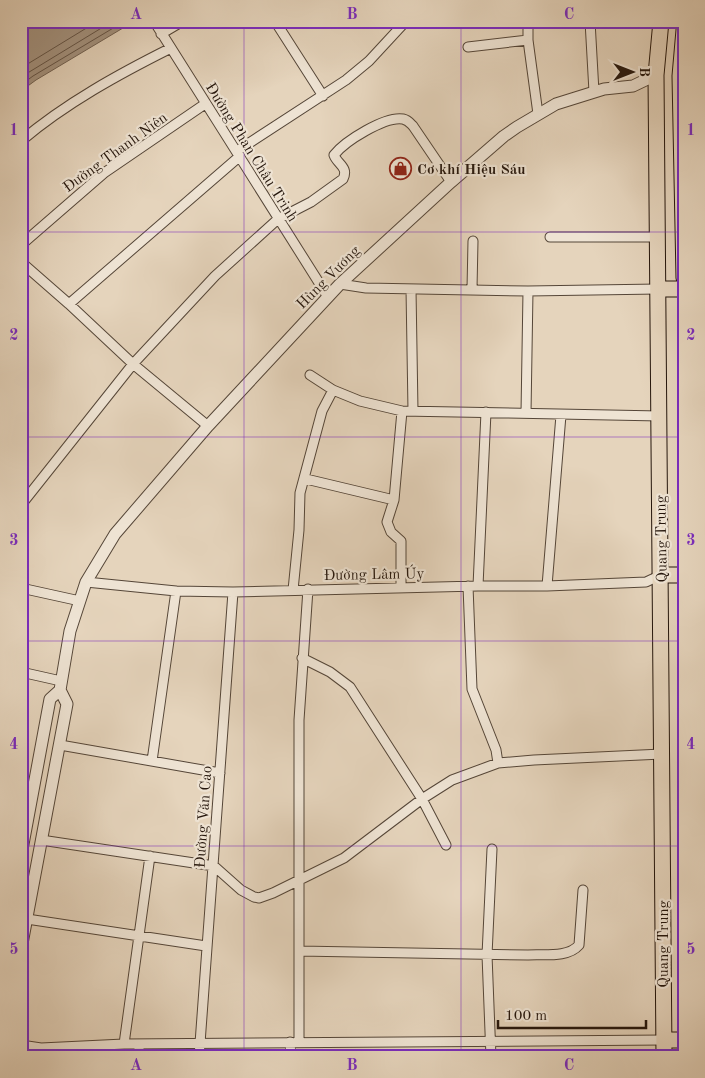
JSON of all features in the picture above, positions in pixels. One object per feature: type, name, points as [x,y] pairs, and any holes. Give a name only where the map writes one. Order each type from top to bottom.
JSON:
[{"type":"highway","name":"Quang Trung","points":[[661,21],[656,75],[664,1057]]},
{"type":"highway","points":[[684,30],[682,76],[684,278]]},
{"type":"highway","points":[[656,75],[682,76]]},
{"type":"highway","points":[[658,289],[684,289]]},
{"type":"highway","points":[[661,575],[684,575]]},
{"type":"highway","points":[[664,1040],[684,1040]]},
{"type":"street","name":"Đường Phan Châu Trinh","points":[[154,21],[328,297]]},
{"type":"street","points":[[161,34],[184,21]]},
{"type":"street","points":[[276,21],[323,96]]},
{"type":"street","points":[[70,304],[238,153],[346,80],[369,61],[406,21]]},
{"type":"street","points":[[528,21],[528,40],[538,114]]},
{"type":"street","points":[[590,21],[594,92]]},
{"type":"street","points":[[468,47],[528,40]]},
{"type":"street","points":[[21,141],[59,112],[141,63],[171,48]]},
{"type":"street","name":"Hùng Vương","points":[[60,685],[70,631],[86,582],[115,534],[208,426],[340,284],[504,136],[556,104],[604,89],[633,86],[656,75]]},
{"type":"street","name":"Đường Thanh Niên","points":[[21,245],[104,174],[205,104]]},
{"type":"street","points":[[21,504],[133,364],[215,276],[278,219],[311,202],[340,182],[345,176],[345,171],[335,158],[335,153],[369,130],[391,120],[408,120],[451,182]]},
{"type":"street","points":[[550,237],[658,238]]},
{"type":"street","points":[[472,289],[473,241]]},
{"type":"street","points":[[21,262],[70,304],[133,364],[208,426]]},
{"type":"street","points":[[340,284],[366,288],[528,291],[658,289]]},
{"type":"street","points":[[411,289],[413,411]]},
{"type":"street","points":[[526,413],[528,291]]},
{"type":"street","points":[[310,375],[333,390],[360,401],[402,411],[660,416]]},
{"type":"street","points":[[293,590],[299,530],[300,494],[306,479],[322,411],[333,390]]},
{"type":"street","points":[[401,588],[401,541],[391,532],[388,522],[394,500],[402,411]]},
{"type":"street","points":[[478,586],[486,412]]},
{"type":"street","points":[[547,586],[561,415]]},
{"type":"street","points":[[306,479],[394,500]]},
{"type":"street","name":"Đường Lâm Úy","points":[[86,582],[176,591],[233,592],[308,589],[547,586],[646,582],[661,575]]},
{"type":"street","points":[[468,586],[472,689],[496,750],[498,764]]},
{"type":"street","points":[[21,588],[80,601]]},
{"type":"street","points":[[299,1042],[300,880],[298,720],[308,589]]},
{"type":"street","points":[[152,761],[176,591]]},
{"type":"street","name":"Đường Văn Cao","points":[[199,1057],[233,592]]},
{"type":"street","points":[[302,658],[330,672],[350,687],[422,799],[446,844]]},
{"type":"street","points":[[21,672],[60,685]]},
{"type":"street","points":[[21,950],[60,745],[66,704],[60,685]]},
{"type":"street","points":[[21,855],[24,823],[50,699],[60,685]]},
{"type":"street","points":[[60,745],[220,772]]},
{"type":"street","points":[[24,837],[214,866],[241,890],[254,897],[265,896],[344,858],[422,799],[452,780],[498,764],[534,760],[662,754]]},
{"type":"street","points":[[491,1057],[489,1042],[488,955],[492,849]]},
{"type":"street","points":[[124,1044],[150,856]]},
{"type":"street","points":[[300,951],[488,955],[565,953],[575,949],[578,945],[583,890]]},
{"type":"street","points":[[27,920],[206,946]]},
{"type":"street","points":[[21,1045],[41,1048],[124,1044],[664,1040]]},
{"type":"street","points":[[290,1042],[291,1057]]},
{"type":"street","points":[[139,1044],[139,1057]]},
{"type":"street","points":[[21,1045],[26,1057],[41,1048]]},
{"type":"water","points":[[21,21],[133,21],[133,22],[21,91]]},
{"type":"place","name":"Cơ khí Hiệu Sáu","points":[[401,169]]}]
